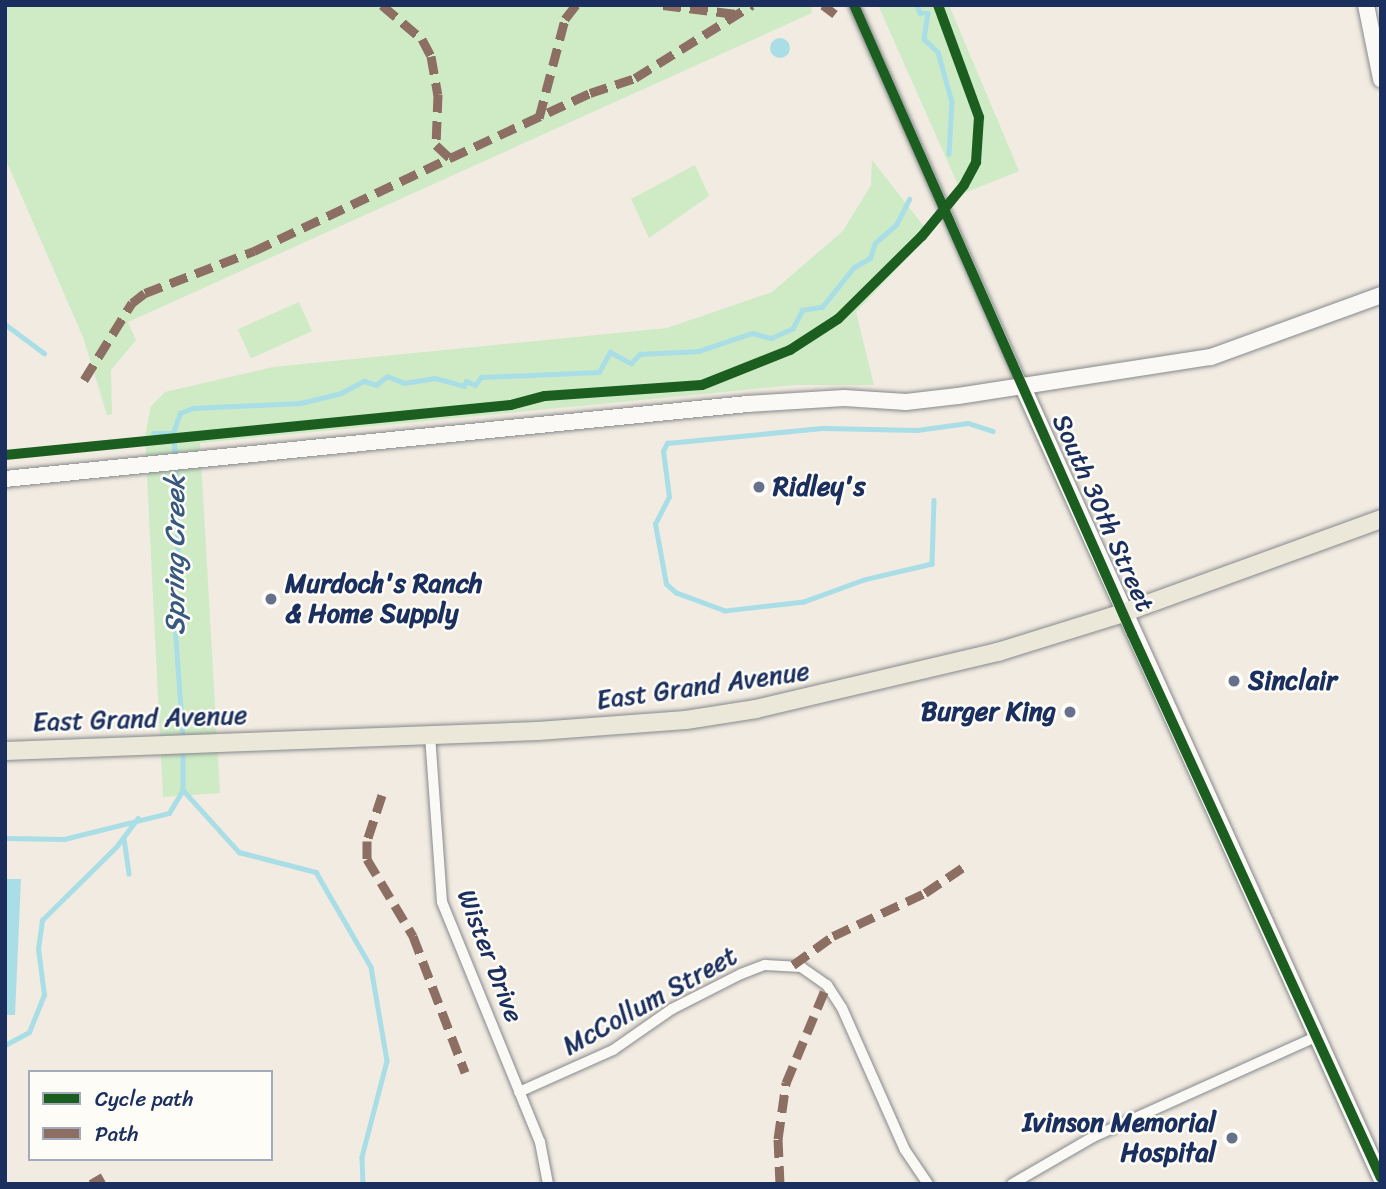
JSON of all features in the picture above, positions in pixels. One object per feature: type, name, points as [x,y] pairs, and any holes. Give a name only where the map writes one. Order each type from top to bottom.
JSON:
[{"type":"main road","name":"East Grand Avenue","points":[[5,751],[607,727],[756,709],[877,683],[1123,613],[1381,519]]},
{"type":"street","name":"South 30th Street","points":[[854,5],[1123,613],[1381,1178]]},
{"type":"street","points":[[1366,5],[1381,79]]},
{"type":"street","points":[[5,479],[200,457],[747,404],[844,398],[906,402],[1211,357],[1381,295]]},
{"type":"street","name":"Wister Drive","points":[[430,734],[442,902],[540,1142],[548,1184]]},
{"type":"street","name":"McCollum Street","points":[[519,1092],[613,1050],[672,1009],[741,974],[765,965],[801,967],[827,985],[842,1008],[905,1150],[928,1184]]},
{"type":"street","points":[[1012,1184],[1093,1137],[1316,1037]]},
{"type":"green space","points":[[5,5],[811,5],[812,13],[128,322],[136,340],[111,370],[112,414],[107,415],[83,337],[5,158]]},
{"type":"green space","points":[[878,5],[949,5],[1019,171],[962,194]]},
{"type":"green space","points":[[872,160],[930,234],[856,312],[874,385],[795,385],[200,443],[220,793],[163,797],[145,436],[151,406],[165,392],[273,367],[667,328],[772,292],[843,231],[871,185]]},
{"type":"green space","points":[[695,165],[709,196],[649,238],[631,199]]},
{"type":"green space","points":[[299,302],[312,331],[251,358],[238,329]]},
{"type":"water","points":[[780,38],[787,41],[790,48],[787,55],[780,58],[773,55],[770,48],[773,41]]},
{"type":"water","points":[[5,879],[21,879],[15,1015],[5,1015]]},
{"type":"waterway","name":"Spring Creek","points":[[917,5],[920,13],[928,13],[924,39],[938,52],[952,102],[949,154]]},
{"type":"waterway","name":"Spring Creek","points":[[175,457],[173,433],[180,413],[193,408],[301,403],[341,393],[364,381],[376,385],[387,376],[404,383],[435,378],[464,386],[466,381],[475,385],[481,377],[599,372],[610,352],[631,363],[640,354],[699,351],[752,333],[771,338],[793,328],[802,310],[822,307],[854,267],[870,258],[875,243],[896,225],[909,199]]},
{"type":"waterway","points":[[5,324],[44,353]]},
{"type":"waterway","points":[[934,500],[932,564],[864,580],[804,602],[725,611],[676,593],[666,584],[655,524],[669,497],[663,451],[667,443],[824,428],[917,430],[968,423],[993,431]]},
{"type":"waterway","points":[[153,433],[173,433]]},
{"type":"waterway","name":"Spring Creek","points":[[176,465],[178,557],[173,597],[183,738]]},
{"type":"waterway","name":"Spring Creek","points":[[183,747],[183,790],[239,852],[316,872],[371,967],[387,1061],[362,1157],[363,1184]]},
{"type":"waterway","points":[[5,838],[64,839],[169,813],[183,790]]},
{"type":"waterway","points":[[5,1045],[29,1032],[44,995],[38,949],[42,920],[116,847],[138,818]]},
{"type":"waterway","points":[[124,838],[129,874]]},
{"type":"marked path","points":[[382,5],[422,39],[431,56],[438,94],[436,145],[450,158],[590,93],[635,78],[752,5]]},
{"type":"marked path","points":[[539,118],[565,19],[576,5]]},
{"type":"marked path","points":[[663,5],[736,14]]},
{"type":"marked path","points":[[823,5],[835,14]]},
{"type":"marked path","points":[[84,380],[132,303],[145,293],[254,251],[450,158]]},
{"type":"marked path","points":[[382,795],[367,841],[367,859],[413,936],[465,1072]]},
{"type":"marked path","points":[[793,965],[833,936],[925,893],[962,868]]},
{"type":"marked path","points":[[780,1184],[778,1139],[786,1083],[827,985]]},
{"type":"marked path","points":[[91,1184],[103,1177]]},
{"type":"cycle path","points":[[854,5],[1132,634],[1381,1178]]},
{"type":"cycle path","points":[[5,455],[511,405],[545,396],[702,385],[790,350],[838,319],[922,236],[964,185],[976,162],[979,117],[938,5]]},
{"type":"place","name":"Ridley's","points":[[759,487]]},
{"type":"place","name":"Murdoch's Ranch & Home Supply","points":[[271,599]]},
{"type":"place","name":"Sinclair","points":[[1234,681]]},
{"type":"place","name":"Burger King","points":[[1070,712]]},
{"type":"place","name":"Ivinson Memorial Hospital","points":[[1232,1138]]}]
